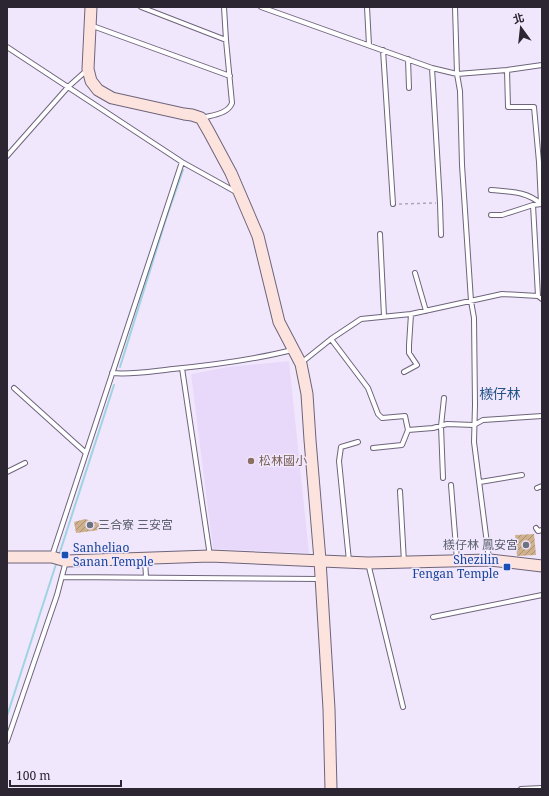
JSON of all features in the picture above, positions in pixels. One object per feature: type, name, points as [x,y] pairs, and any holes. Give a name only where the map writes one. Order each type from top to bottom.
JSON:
[{"type":"street","points":[[91,7],[88,69],[91,81],[98,90],[112,98],[201,118],[227,166],[260,243],[279,322],[301,364],[307,394],[320,560],[331,789]]},
{"type":"street","points":[[7,556],[52,557],[66,561],[210,556],[368,563],[490,560],[542,566]]},
{"type":"lane","points":[[141,7],[226,40]]},
{"type":"lane","points":[[201,118],[230,109],[232,103],[224,7]]},
{"type":"lane","points":[[261,7],[432,68],[457,74],[507,70],[542,65]]},
{"type":"lane","points":[[367,7],[369,45]]},
{"type":"lane","points":[[455,7],[457,74],[460,91],[462,165],[471,301],[474,318],[476,405],[474,442],[490,560]]},
{"type":"lane","points":[[90,25],[230,76]]},
{"type":"lane","points":[[7,46],[182,162],[240,195]]},
{"type":"lane","points":[[382,50],[393,204]]},
{"type":"lane","points":[[408,59],[409,88]]},
{"type":"lane","points":[[432,68],[441,235]]},
{"type":"lane","points":[[7,156],[68,87],[88,69]]},
{"type":"lane","points":[[507,70],[508,107],[534,107],[542,204]]},
{"type":"lane","points":[[52,557],[182,162]]},
{"type":"lane","points":[[491,190],[526,195],[542,204]]},
{"type":"lane","points":[[492,215],[502,215],[542,204]]},
{"type":"lane","points":[[301,364],[331,339],[362,319],[411,314],[502,294],[540,298],[534,205]]},
{"type":"lane","points":[[380,234],[384,316]]},
{"type":"lane","points":[[415,272],[426,311]]},
{"type":"lane","points":[[404,372],[417,365],[409,353],[411,314]]},
{"type":"lane","points":[[331,339],[368,388],[378,414],[382,418],[405,416],[408,430],[402,445],[373,448]]},
{"type":"lane","points":[[112,373],[126,374],[182,368],[260,358],[294,350]]},
{"type":"lane","points":[[182,368],[210,556]]},
{"type":"lane","points":[[14,388],[86,453]]},
{"type":"lane","points":[[443,478],[441,426],[444,398]]},
{"type":"lane","points":[[408,430],[433,428],[447,424],[474,425],[483,420],[542,416]]},
{"type":"lane","points":[[349,562],[339,461],[341,447],[358,442]]},
{"type":"lane","points":[[7,472],[25,463]]},
{"type":"lane","points":[[480,482],[522,475]]},
{"type":"lane","points":[[451,484],[457,561]]},
{"type":"lane","points":[[400,491],[404,563]]},
{"type":"lane","points":[[536,528],[538,531],[542,530]]},
{"type":"lane","points":[[145,558],[146,577]]},
{"type":"lane","points":[[7,741],[63,577],[66,561]]},
{"type":"lane","points":[[368,563],[403,707]]},
{"type":"lane","points":[[63,577],[321,579]]},
{"type":"lane","points":[[433,617],[542,595]]},
{"type":"lane","points":[[521,789],[542,788]]},
{"type":"path","points":[[393,204],[440,203]]},
{"type":"shaded area","name":"松林國小","points":[[289,361],[309,553],[213,549],[191,374],[228,367]]},
{"type":"building","name":"三合寮 三安宮","points":[[85,519],[115,528],[76,533],[74,522]]},
{"type":"building","name":"檨仔林 鳳安宮","points":[[534,534],[536,555],[517,556],[515,535]]},
{"type":"waterway","points":[[120,367],[166,219],[183,170]]},
{"type":"waterway","points":[[59,555],[114,385]]},
{"type":"waterway","points":[[7,716],[57,561]]},
{"type":"place","name":"松林國小","points":[[251,461]]},
{"type":"place","name":"三合寮 三安宮","points":[[90,525]]},
{"type":"place","name":"檨仔林 鳳安宮","points":[[526,545]]},
{"type":"place","name":"Sanheliao Sanan Temple","points":[[65,555]]},
{"type":"place","name":"Shezilin Fengan Temple","points":[[507,567]]},
{"type":"district","name":"檨仔林","points":[[500,394]]}]
